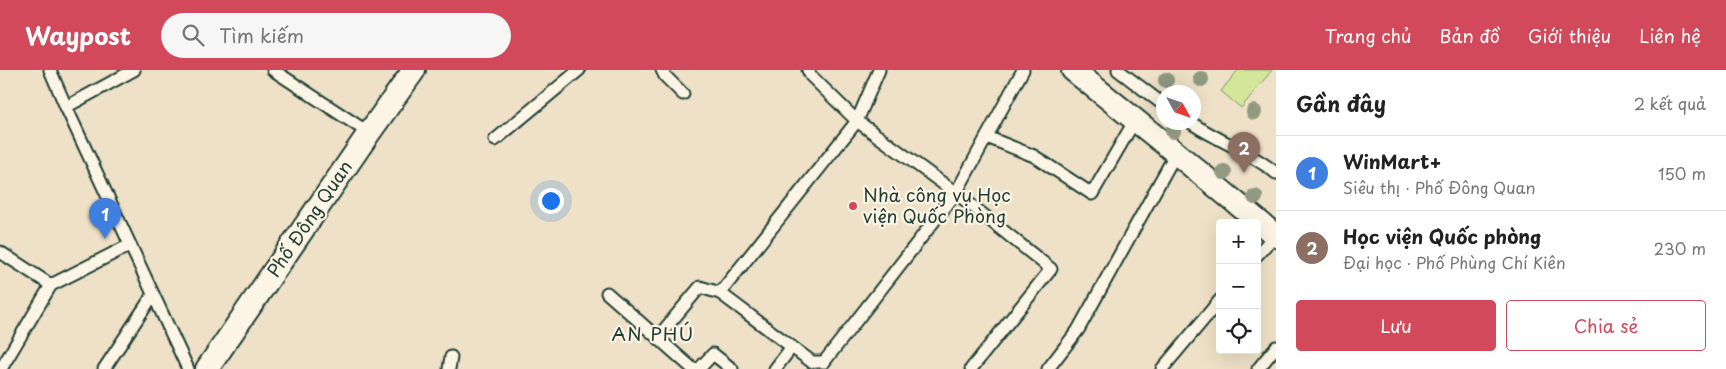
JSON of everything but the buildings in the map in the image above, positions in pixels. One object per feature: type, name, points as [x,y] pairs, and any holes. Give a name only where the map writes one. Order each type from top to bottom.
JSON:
[{"type":"street","name":"Phố Đông Quan","points":[[207,369],[414,70]]},
{"type":"street","points":[[1073,70],[1176,152],[1275,235]]},
{"type":"lane","points":[[50,70],[188,369]]},
{"type":"lane","points":[[66,107],[134,70]]},
{"type":"lane","points":[[273,70],[369,133]]},
{"type":"lane","points":[[495,140],[578,70]]},
{"type":"lane","points":[[662,70],[665,76],[683,94]]},
{"type":"lane","points":[[808,70],[810,76],[857,121],[956,193],[1051,269],[972,369]]},
{"type":"lane","points":[[720,293],[857,121],[879,70]]},
{"type":"lane","points":[[658,337],[700,287],[720,293],[812,362],[828,365],[956,193],[1022,70]]},
{"type":"lane","points":[[1118,70],[1156,99]]},
{"type":"lane","points":[[987,136],[1034,156],[1092,194],[1135,120]]},
{"type":"lane","points":[[1201,128],[1261,161],[1276,173]]},
{"type":"lane","points":[[1048,369],[1078,330],[1176,152]]},
{"type":"lane","points":[[1261,251],[1275,235]]},
{"type":"lane","points":[[1,369],[51,285],[130,245]]},
{"type":"lane","points":[[0,252],[51,285]]},
{"type":"lane","points":[[608,293],[693,369]]},
{"type":"lane","points":[[104,369],[153,295]]},
{"type":"lane","points":[[1162,369],[1216,305]]},
{"type":"lane","points":[[1258,369],[1276,347]]},
{"type":"lane","points":[[775,369],[791,348]]},
{"type":"lane","points":[[700,369],[713,354],[732,369]]},
{"type":"lane","points":[[449,369],[451,357]]},
{"type":"green space","points":[[1238,70],[1272,70],[1241,108],[1221,91]]},
{"type":"place","name":"Học viện Quốc phòng","points":[[1244,173]]},
{"type":"place","name":"Nhà công vụ Học viện Quốc Phòng","points":[[853,206]]},
{"type":"place","name":"WinMart+","points":[[105,239]]},
{"type":"district","name":"AN PHÚ","points":[[653,334]]}]
